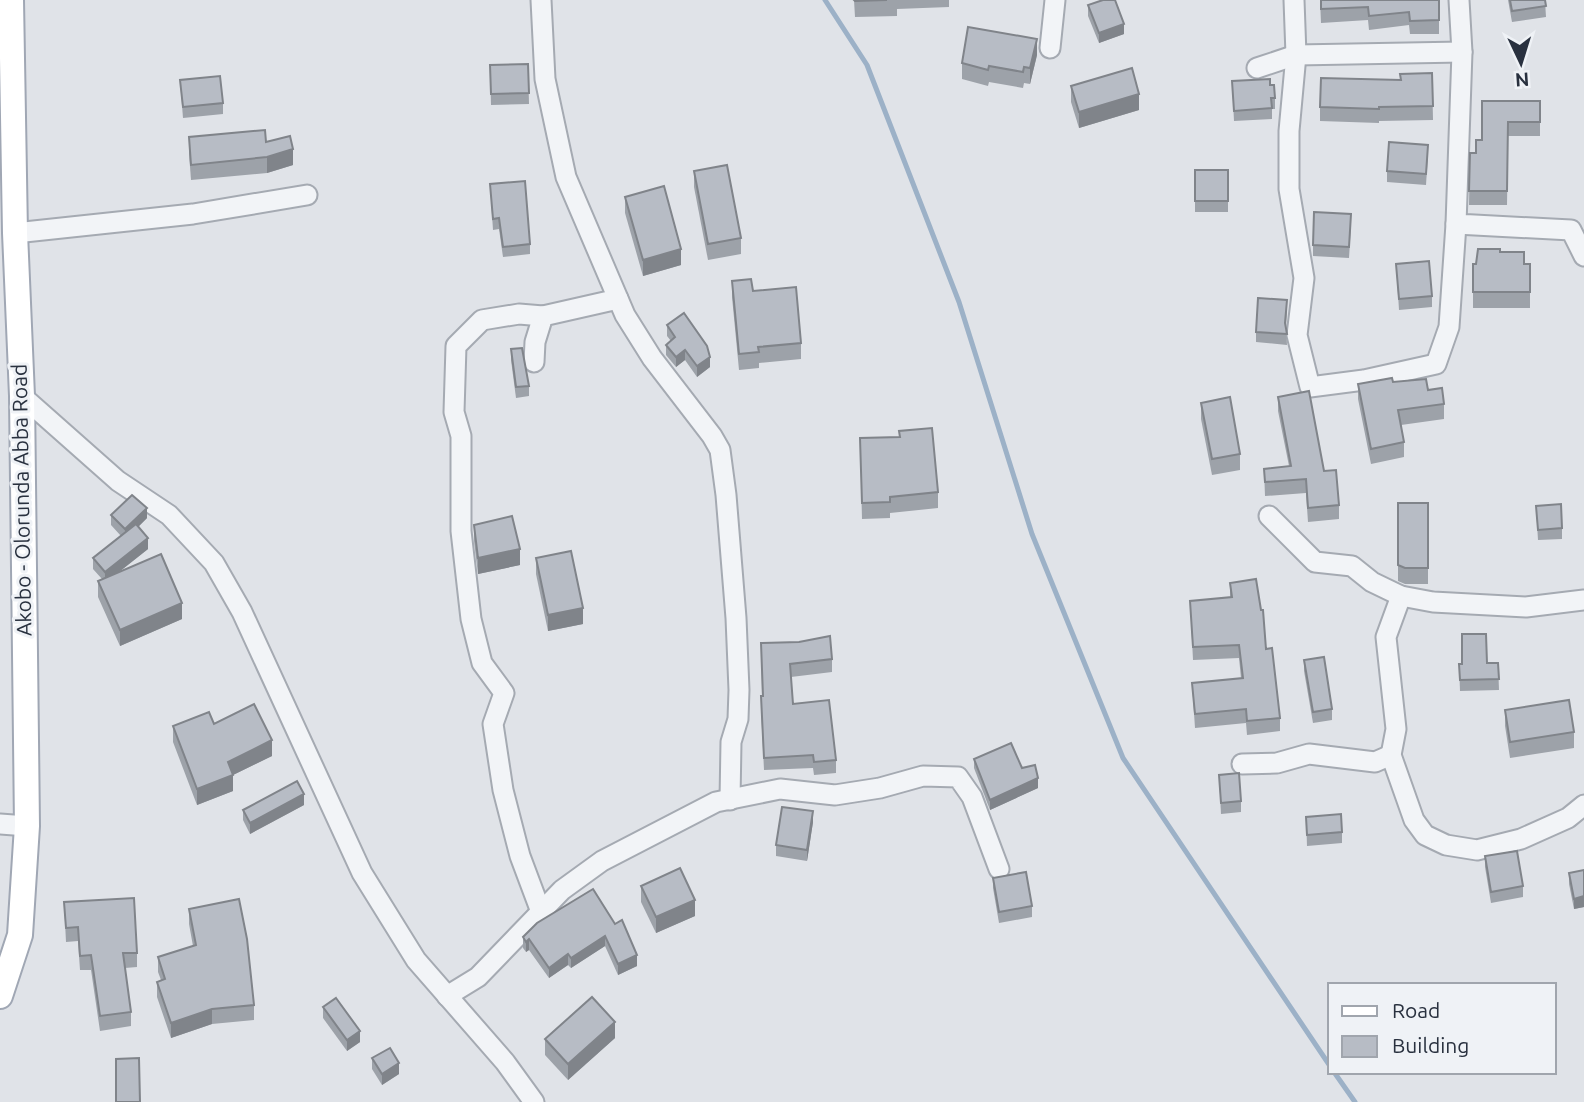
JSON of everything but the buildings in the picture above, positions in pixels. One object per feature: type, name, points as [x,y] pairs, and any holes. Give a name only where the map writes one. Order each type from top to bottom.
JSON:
[{"type":"main road","name":"Akobo - Olorunda Abba Road","points":[[0,996],[20,934],[27,826],[22,396],[15,233],[11,0]]},
{"type":"street","points":[[541,0],[545,79],[566,177],[625,315],[652,358],[720,450],[726,495],[738,678],[738,719],[731,742],[730,800]]},
{"type":"street","points":[[1050,48],[1055,0]]},
{"type":"street","points":[[1294,0],[1296,55],[1289,131],[1289,189],[1304,278],[1297,335],[1310,387],[1364,380],[1436,364],[1449,327],[1457,224],[1462,52],[1459,0]]},
{"type":"street","points":[[1257,68],[1296,55],[1462,52]]},
{"type":"street","points":[[15,233],[181,215],[307,195]]},
{"type":"street","points":[[1457,224],[1571,230],[1584,256]]},
{"type":"street","points":[[541,912],[520,856],[503,790],[493,724],[504,693],[482,663],[471,619],[461,531],[461,436],[454,412],[456,346],[482,320],[519,314],[543,316],[618,299]]},
{"type":"street","points":[[534,362],[535,342],[543,316]]},
{"type":"street","points":[[22,396],[118,481],[169,515],[214,563],[242,612],[362,873],[416,960],[505,1062],[534,1102]]},
{"type":"street","points":[[1269,516],[1315,562],[1352,566],[1372,582],[1401,596],[1433,603],[1526,607],[1584,600]]},
{"type":"street","points":[[1401,596],[1386,637],[1396,729],[1391,755],[1414,820],[1426,835],[1446,845],[1476,850],[1521,839],[1568,818],[1584,805]]},
{"type":"street","points":[[1241,764],[1278,763],[1309,754],[1375,762],[1391,755]]},
{"type":"street","points":[[447,996],[478,977],[562,890],[602,861],[716,802],[779,789],[835,795],[880,788],[923,776],[958,777],[972,797],[999,869]]},
{"type":"street","points":[[0,824],[27,826]]},
{"type":"waterway","points":[[825,0],[867,65],[959,302],[1032,534],[1123,758],[1328,1063]]},
{"type":"waterway","points":[[1335,1074],[1355,1102]]}]
